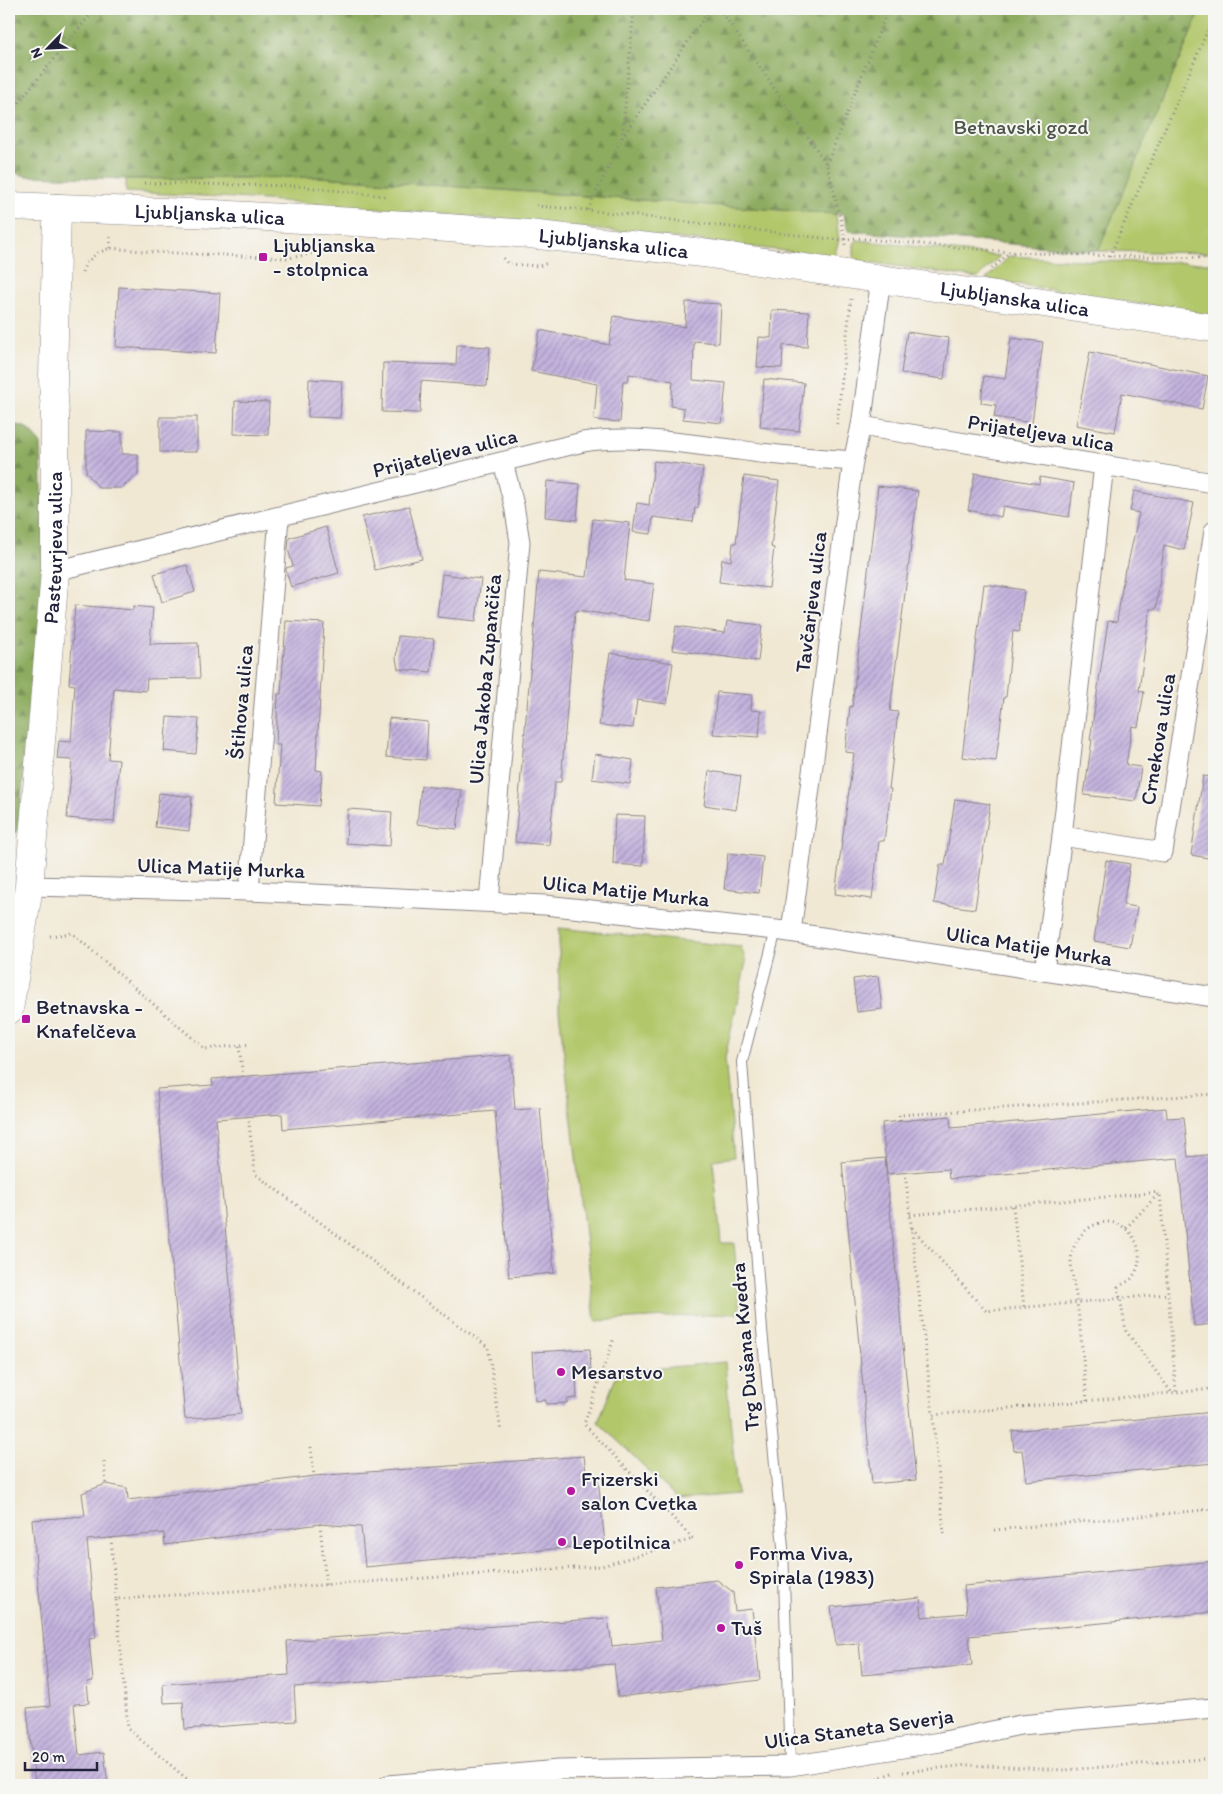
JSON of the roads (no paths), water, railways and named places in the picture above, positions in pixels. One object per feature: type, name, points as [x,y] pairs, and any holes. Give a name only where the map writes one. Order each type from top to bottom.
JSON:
[{"type":"street","name":"Ljubljanska ulica","points":[[9,206],[214,214],[529,234],[703,253],[1214,328]]},
{"type":"street","name":"Pasteurjeva ulica","points":[[9,1010],[19,886],[55,571],[56,414],[52,379],[57,208]]},
{"type":"street","name":"Tavčarjeva ulica","points":[[783,931],[853,461],[861,426],[881,278]]},
{"type":"street","name":"Prijateljeva ulica","points":[[861,426],[1214,483]]},
{"type":"street","name":"Prijateljeva ulica","points":[[55,571],[606,438],[683,442],[741,451],[853,461]]},
{"type":"street","name":"Ulica Jakoba Zupančiča","points":[[489,902],[520,542],[514,505],[503,462]]},
{"type":"street","points":[[1044,971],[1062,836],[1104,465]]},
{"type":"street","name":"Štihova ulica","points":[[249,891],[279,517]]},
{"type":"street","name":"Crnekova ulica","points":[[1062,836],[1163,852],[1214,531]]},
{"type":"street","name":"Ulica Matije Murka","points":[[19,886],[249,891],[544,905],[783,931],[1214,997]]},
{"type":"street","name":"Ulica Staneta Severja","points":[[388,1785],[558,1770],[790,1766],[940,1742],[1020,1725],[1214,1708]]},
{"type":"lane","name":"Trg Dušana Kvedra","points":[[783,931],[742,1062],[762,1330],[783,1547],[790,1766]]},
{"type":"place","name":"Ljubljanska - stolpnica","points":[[263,257]]},
{"type":"place","name":"Betnavska - Knafelčeva","points":[[26,1019]]},
{"type":"place","name":"Mesarstvo","points":[[561,1372]]},
{"type":"place","name":"Frizerski salon Cvetka","points":[[571,1491]]},
{"type":"place","name":"Lepotilnica","points":[[562,1542]]},
{"type":"place","name":"Forma Viva, Spirala (1983)","points":[[739,1565]]},
{"type":"place","name":"Tuš","points":[[721,1628]]},
{"type":"park label","name":"Betnavski gozd","points":[[1021,127]]}]
